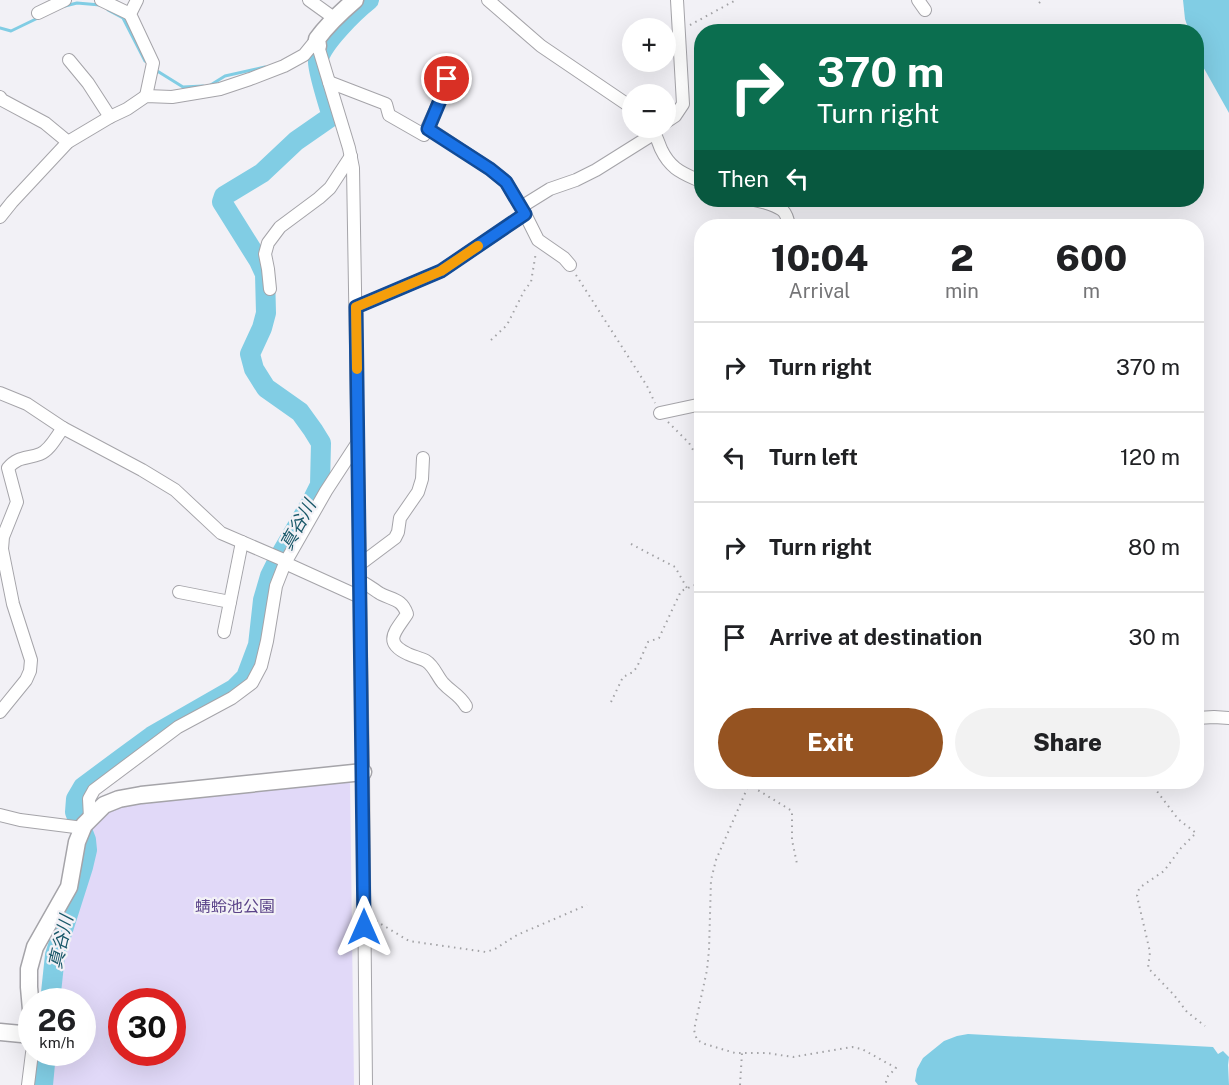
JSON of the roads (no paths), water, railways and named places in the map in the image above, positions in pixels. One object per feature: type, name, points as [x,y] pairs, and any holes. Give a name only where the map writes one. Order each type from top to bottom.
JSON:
[{"type":"street","points":[[38,13],[65,0]]},
{"type":"street","points":[[102,0],[130,14],[153,63],[146,96]]},
{"type":"street","points":[[130,14],[137,0]]},
{"type":"street","points":[[309,0],[334,18]]},
{"type":"street","points":[[0,218],[68,142],[146,96],[172,97],[220,89],[284,66],[319,49],[334,18],[355,0]]},
{"type":"street","points":[[489,0],[541,46],[622,101]]},
{"type":"street","points":[[676,114],[683,104],[677,0]]},
{"type":"street","points":[[319,49],[351,156],[354,190],[366,1085]]},
{"type":"street","points":[[69,60],[88,83],[110,117]]},
{"type":"street","points":[[329,82],[386,104],[389,115],[424,135],[447,79]]},
{"type":"street","points":[[0,97],[45,123],[68,142]]},
{"type":"street","points":[[428,129],[506,182],[538,240],[564,258],[570,265]]},
{"type":"street","points":[[356,307],[441,271],[549,189],[596,170],[642,138]]},
{"type":"street","points":[[657,138],[662,152],[674,168],[694,178]]},
{"type":"street","points":[[270,289],[265,254],[268,243],[280,227],[330,188],[351,156]]},
{"type":"street","points":[[776,207],[783,210],[788,219]]},
{"type":"street","points":[[0,393],[27,404],[63,428],[175,490],[221,533],[360,597]]},
{"type":"street","points":[[660,413],[694,406]]},
{"type":"street","points":[[0,712],[26,680],[31,660],[14,604],[2,549],[3,537],[17,502],[6,462],[40,454],[48,449],[63,428]]},
{"type":"street","points":[[29,988],[29,969],[35,947],[69,887],[77,842],[86,823],[89,799],[94,790],[178,727],[232,698],[252,683],[261,666],[276,586],[286,562],[326,491],[358,442]]},
{"type":"street","points":[[359,565],[395,538],[400,518],[418,492],[422,479],[423,458]]},
{"type":"street","points":[[224,632],[242,542]]},
{"type":"street","points":[[359,580],[382,594],[394,598],[405,607],[407,614],[393,634],[393,641],[407,654],[426,661],[451,692],[461,697],[466,706]]},
{"type":"street","points":[[179,592],[230,602]]},
{"type":"street","points":[[1204,718],[1229,718]]},
{"type":"street","points":[[0,815],[20,820],[86,823],[105,805],[119,799],[363,772]]},
{"type":"street","points":[[0,1032],[18,1034]]},
{"type":"street","points":[[28,1085],[30,1066]]},
{"type":"water","points":[[1183,0],[1229,0],[1229,113],[1204,68],[1204,24],[1187,24]]},
{"type":"water","points":[[968,1034],[1213,1047],[1218,1054],[1223,1051],[1229,1057],[1229,1085],[918,1085],[915,1081],[917,1069],[923,1058],[944,1041]]},
{"type":"waterway","name":"真谷川","points":[[51,988],[55,955],[87,850],[86,840],[75,812],[76,799],[83,787],[152,736],[234,689],[246,677],[258,645],[263,600],[270,576],[320,485],[321,443],[300,412],[266,388],[254,369],[250,354],[266,313],[265,274],[222,202],[224,196],[262,173],[296,141],[332,116],[318,61],[332,37],[369,0]]},
{"type":"waterway","points":[[65,6],[77,3],[100,5]]},
{"type":"waterway","points":[[108,10],[123,18],[145,61]]},
{"type":"waterway","points":[[0,28],[11,31],[40,17]]},
{"type":"waterway","points":[[209,86],[225,76],[265,67]]},
{"type":"waterway","points":[[154,69],[183,87],[203,86]]},
{"type":"waterway","name":"真谷川","points":[[43,1085],[45,1066]]},
{"type":"park label","name":"蜻蛉池公園","points":[[235,906]]}]
